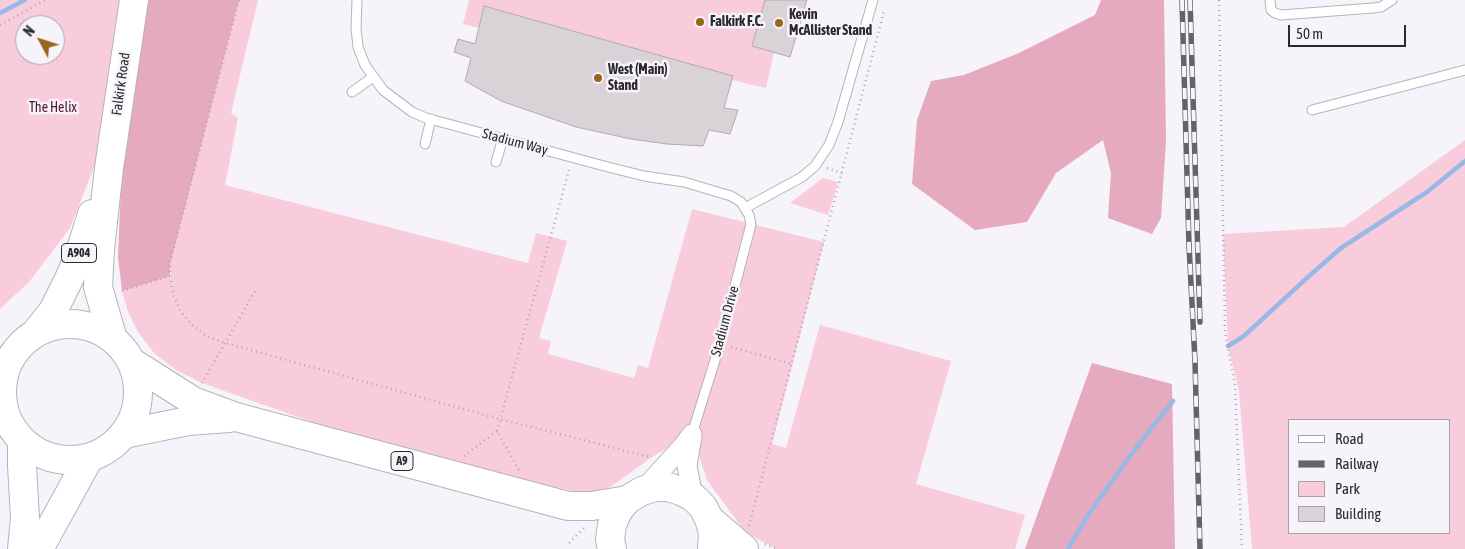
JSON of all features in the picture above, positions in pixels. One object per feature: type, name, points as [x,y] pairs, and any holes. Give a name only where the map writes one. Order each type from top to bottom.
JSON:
[{"type":"main road","name":"Falkirk Road","points":[[112,336],[98,287],[100,249],[109,168],[134,0]]},
{"type":"main road","name":"Falkirk Road","points":[[37,331],[52,310],[69,279],[109,168]]},
{"type":"main road","points":[[75,323],[94,327],[112,336],[124,348],[133,363],[138,381],[139,400],[134,418],[124,434],[108,449],[89,458],[65,461],[42,455],[22,441],[12,429],[3,414],[1,393],[7,355],[37,331],[55,324],[75,323]]},
{"type":"main road","name":"A9","points":[[133,363],[193,401],[236,417],[568,506],[592,506],[634,495]]},
{"type":"main road","name":"A9","points":[[124,434],[188,421],[236,417]]},
{"type":"main road","points":[[22,441],[25,518],[22,549]]},
{"type":"main road","points":[[39,549],[89,458]]},
{"type":"main road","points":[[610,549],[612,525],[618,511],[634,495],[655,487],[668,487],[681,491],[693,497],[703,507],[713,533],[712,549]]},
{"type":"main road","name":"A9","points":[[568,506],[610,549]]},
{"type":"main road","points":[[709,519],[746,538]]},
{"type":"street","name":"Stadium Drive","points":[[634,495],[669,462],[692,434]]},
{"type":"street","name":"Stadium Drive","points":[[692,434],[688,466],[693,497]]},
{"type":"lane","name":"Stadium Way","points":[[357,0],[356,28],[358,47],[365,65],[384,90],[412,112],[573,158],[644,176],[684,182],[731,196],[741,202],[745,208]]},
{"type":"lane","points":[[745,208],[802,177],[815,166],[829,144],[838,122],[873,0]]},
{"type":"lane","points":[[1270,0],[1272,10],[1281,15],[1381,7],[1392,0]]},
{"type":"lane","points":[[1312,110],[1465,70]]},
{"type":"lane","points":[[352,92],[373,77]]},
{"type":"lane","points":[[425,144],[432,119]]},
{"type":"lane","points":[[496,162],[503,138]]},
{"type":"lane","name":"Stadium Drive","points":[[692,434],[720,344],[751,224],[745,208]]},
{"type":"path","points":[[0,25],[45,0]]},
{"type":"path","points":[[239,0],[170,262],[173,294],[180,310],[192,325],[206,336],[225,343],[500,419],[669,462]]},
{"type":"path","points":[[1219,0],[1225,332],[1235,385],[1242,549]]},
{"type":"path","points":[[746,538],[885,9]]},
{"type":"path","points":[[462,458],[497,431],[573,158]]},
{"type":"path","points":[[122,291],[170,276]]},
{"type":"path","points":[[202,383],[255,291]]},
{"type":"path","points":[[720,344],[792,364]]},
{"type":"path","points":[[497,431],[520,472]]},
{"type":"green space","name":"The Helix","points":[[0,0],[130,0],[96,162],[70,228],[29,282],[0,309]]},
{"type":"green space","points":[[239,0],[258,0],[231,113],[238,118],[225,185],[528,263],[536,233],[567,241],[539,338],[551,341],[548,354],[634,378],[638,365],[648,368],[692,209],[824,242],[772,444],[786,448],[820,325],[951,361],[916,484],[1025,515],[1015,549],[776,549],[747,533],[707,480],[692,434],[652,457],[606,490],[593,495],[525,481],[454,463],[318,424],[202,383],[176,370],[154,353],[138,332],[128,312],[122,291],[170,276],[172,285],[170,265]]},
{"type":"green space","name":"West (Main) Stand","points":[[469,0],[807,0],[774,52],[766,88],[732,80],[724,108],[738,110],[730,134],[709,130],[703,146],[631,139],[576,127],[501,101],[465,81],[471,58],[454,52],[458,39],[476,43],[479,28],[463,24]]},
{"type":"green space","points":[[1465,140],[1465,549],[1252,549],[1239,391],[1228,346],[1223,234],[1344,227]]},
{"type":"green space","points":[[823,178],[838,182],[828,215],[790,203]]},
{"type":"shaded area","points":[[147,0],[239,0],[170,265],[170,276],[122,291],[118,257],[121,185]]},
{"type":"shaded area","points":[[1101,0],[1164,0],[1166,141],[1161,218],[1152,234],[1108,218],[1111,173],[1103,140],[1056,173],[1027,222],[975,230],[912,184],[917,120],[931,81],[964,75],[1019,53],[1095,15]]},
{"type":"shaded area","points":[[1092,363],[1172,384],[1175,549],[1025,549]]},
{"type":"building","name":"Kevin McAllister Stand","points":[[765,0],[807,0],[790,57],[752,46]]},
{"type":"building","name":"West (Main) Stand","points":[[484,6],[733,76],[724,108],[738,110],[730,134],[709,130],[703,146],[631,139],[576,127],[501,101],[465,81],[471,58],[454,52],[458,39],[475,44]]},
{"type":"waterway","points":[[0,13],[25,0]]},
{"type":"waterway","points":[[1228,346],[1244,336],[1341,248],[1427,192],[1465,161]]},
{"type":"waterway","points":[[1068,549],[1090,512],[1173,401]]},
{"type":"railway","points":[[1182,0],[1200,549]]},
{"type":"railway","points":[[1190,0],[1200,322]]},
{"type":"place","name":"Falkirk F.C.","points":[[700,22]]},
{"type":"place","name":"Kevin McAllister Stand","points":[[779,23]]},
{"type":"place","name":"West (Main) Stand","points":[[598,78]]}]
